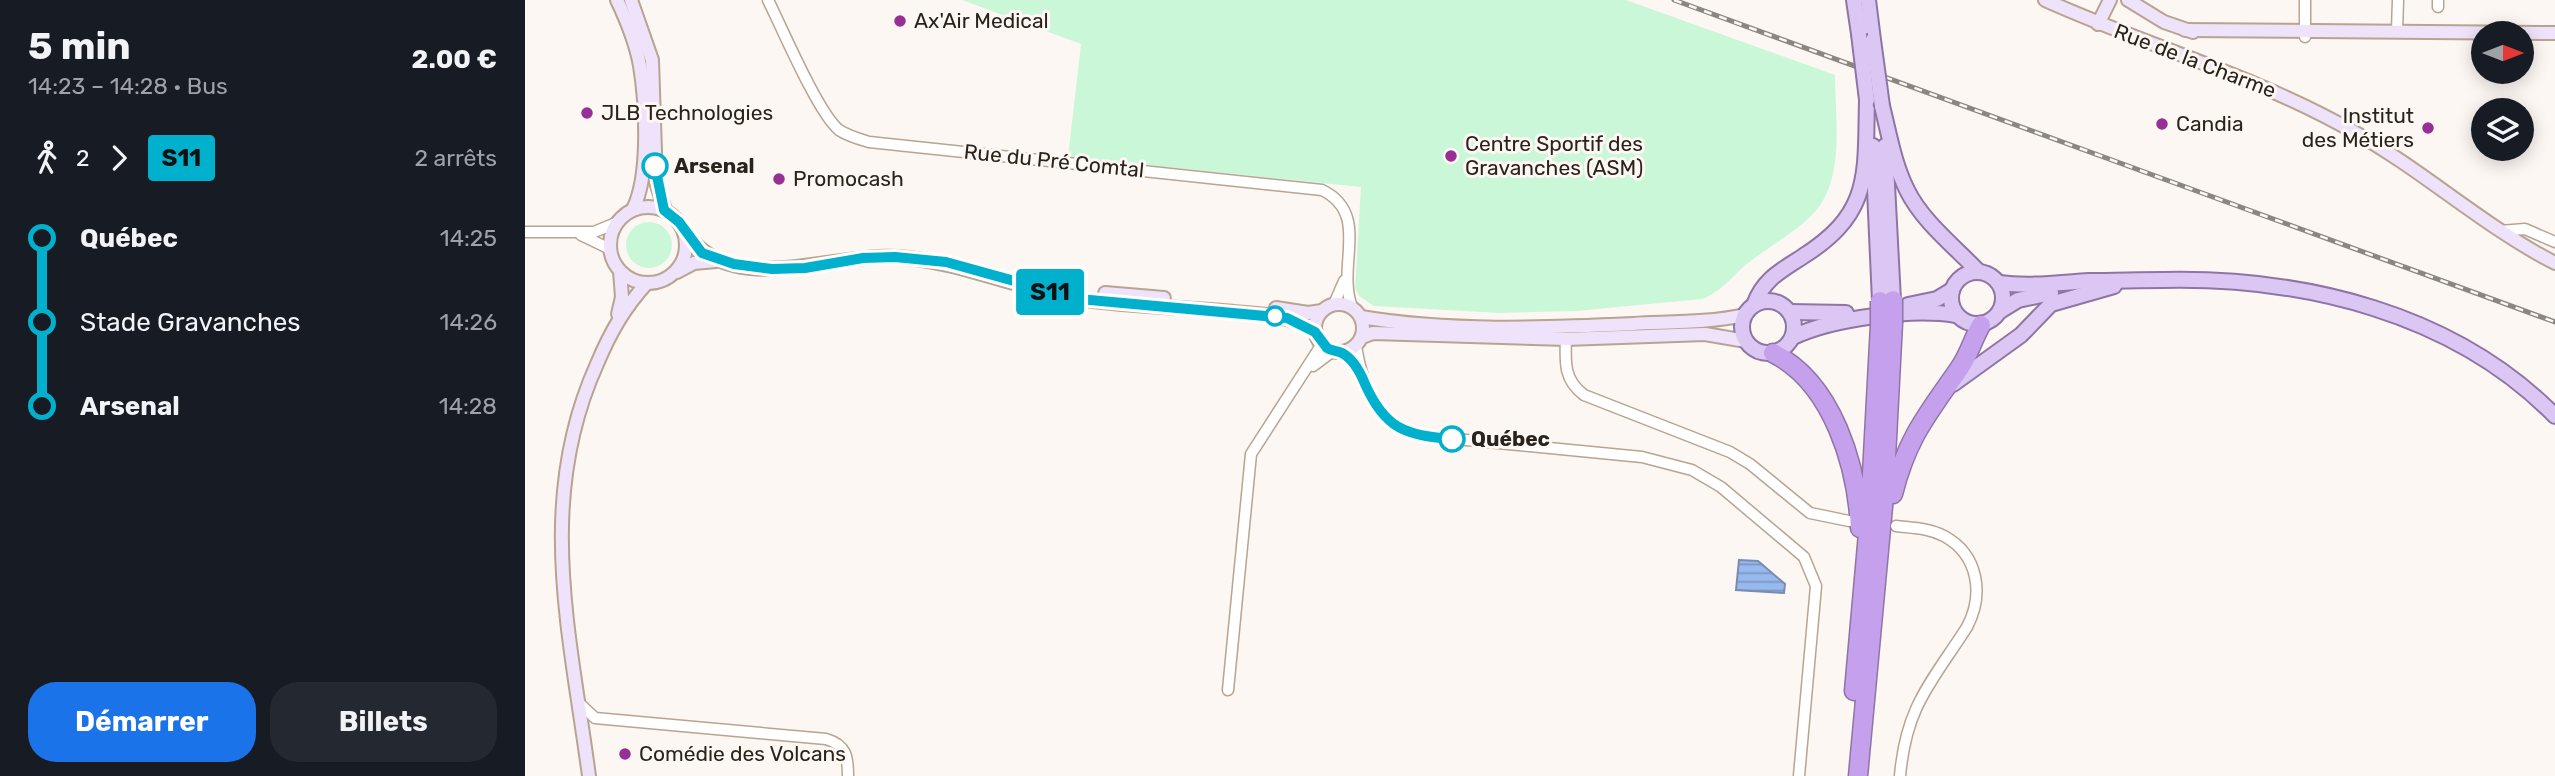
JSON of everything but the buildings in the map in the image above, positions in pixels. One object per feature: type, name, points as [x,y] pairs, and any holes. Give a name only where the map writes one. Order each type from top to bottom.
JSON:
[{"type":"highway","points":[[1858,776],[1888,447],[1886,301]]},
{"type":"highway","points":[[1846,776],[1886,324]]},
{"type":"highway","points":[[1879,556],[1907,448],[1936,397],[1968,355],[1981,324]]},
{"type":"highway","points":[[1773,353],[1798,369],[1810,384],[1837,430],[1856,480],[1861,538],[1857,575],[1858,647]]},
{"type":"main road","points":[[617,0],[636,48],[642,83],[643,180],[633,209]]},
{"type":"main road","points":[[631,0],[652,61],[656,182],[664,210],[702,253],[724,261],[772,269],[805,268],[863,258],[895,257],[946,262],[1079,299],[1273,315],[1305,324],[1332,349],[1359,341],[1373,332],[1566,339],[1705,334],[1746,341]]},
{"type":"main road","points":[[1854,0],[1866,37],[1893,152],[1907,192],[1942,234],[1979,271],[1999,283],[2033,286],[2213,280],[2259,283],[2364,305],[2455,341],[2495,366],[2555,416]]},
{"type":"main road","points":[[1790,312],[1795,328],[1788,345],[1773,353],[1757,351],[1746,341],[1742,333],[1749,310],[1768,279],[1825,243],[1850,215],[1863,181],[1868,0]]},
{"type":"main road","name":"Rue de la Charme","points":[[2045,0],[2290,98],[2356,132],[2500,231],[2555,263]]},
{"type":"main road","points":[[2098,23],[2110,0]]},
{"type":"main road","points":[[2128,0],[2146,13],[2185,30],[2471,38]]},
{"type":"main road","points":[[2305,34],[2555,33]]},
{"type":"main road","points":[[2534,38],[2555,39]]},
{"type":"main road","points":[[1867,100],[1877,183],[1886,301]]},
{"type":"main road","points":[[1882,106],[1886,301]]},
{"type":"main road","points":[[589,776],[563,578],[560,513],[572,433],[584,392],[617,321],[622,297],[620,271],[610,250],[616,223],[633,209],[644,206],[664,210]]},
{"type":"main road","points":[[674,273],[685,253],[684,230]]},
{"type":"main road","points":[[620,271],[627,277],[647,283],[666,279],[694,263],[724,261]]},
{"type":"main road","points":[[1956,315],[1950,298],[1952,290],[1962,276],[1979,271]]},
{"type":"main road","points":[[1793,337],[1834,323],[1935,312],[1956,315],[1967,323],[1981,324],[2027,298],[2129,282]]},
{"type":"main road","points":[[1936,397],[2021,335],[2051,304],[2129,282]]},
{"type":"main road","points":[[617,321],[647,283]]},
{"type":"main road","points":[[1999,283],[2003,297],[2000,311]]},
{"type":"main road","points":[[1035,288],[1269,307],[1308,313],[1322,311],[1335,304],[1356,312],[1481,326],[1566,327],[1704,321],[1749,310],[1769,300],[1790,312],[1834,314],[1921,304],[1952,290]]},
{"type":"main road","points":[[1315,332],[1322,311]]},
{"type":"main road","points":[[1356,312],[1359,341]]},
{"type":"street","name":"Rue du Pré Comtal","points":[[768,0],[823,108],[840,130],[853,137],[869,142],[1322,190],[1335,197],[1347,213],[1347,294],[1356,312]]},
{"type":"street","points":[[2305,0],[2305,34]]},
{"type":"street","points":[[2397,32],[2398,0]]},
{"type":"street","points":[[525,232],[594,232],[616,223]]},
{"type":"street","points":[[2500,231],[2525,229],[2555,242]]},
{"type":"street","points":[[574,233],[610,250]]},
{"type":"street","name":"Rue du Pré Comtal","points":[[1335,304],[1346,274]]},
{"type":"street","points":[[1566,339],[1567,377],[1573,387],[1584,395],[1730,452],[1750,464],[1809,513],[1849,521]]},
{"type":"street","points":[[1359,341],[1360,372],[1379,411],[1400,429],[1425,436],[1641,457],[1676,464],[1711,480],[1797,550],[1807,562],[1816,586],[1800,776]]},
{"type":"street","points":[[1228,690],[1251,454],[1307,371],[1332,349],[1360,372]]},
{"type":"street","points":[[1896,526],[1935,532],[1957,545],[1972,565],[1978,591],[1973,615],[1967,627],[1915,705],[1903,745],[1900,776]]},
{"type":"street","points":[[580,705],[595,718],[826,739],[838,743],[844,750],[848,776]]},
{"type":"street","points":[[584,736],[595,718]]},
{"type":"green space","name":"Centre Sportif des Gravanches (ASM)","points":[[962,0],[1626,0],[1835,75],[1837,130],[1834,167],[1823,201],[1812,215],[1746,265],[1717,291],[1702,299],[1576,311],[1500,313],[1374,306],[1359,296],[1355,288],[1361,187],[1068,157],[1081,44]]},
{"type":"green space","points":[[649,222],[665,229],[672,245],[665,261],[649,268],[633,261],[626,245],[633,229]]},
{"type":"water","points":[[1739,560],[1758,561],[1785,584],[1784,593],[1736,590]]},
{"type":"railway","points":[[1674,0],[2555,322]]},
{"type":"bus line","name":"S11","points":[[655,166],[656,182],[664,210],[679,222],[694,247],[724,261],[772,269],[805,268],[863,258],[895,257],[946,262],[1079,299],[1287,318],[1305,324],[1327,348],[1342,352],[1360,372],[1373,401],[1389,422],[1411,433],[1452,439]]},
{"type":"place","name":"Ax'Air Medical","points":[[900,21]]},
{"type":"place","name":"JLB Technologies","points":[[587,113]]},
{"type":"place","name":"Candia","points":[[2162,124]]},
{"type":"place","name":"Institut des Métiers","points":[[2428,128]]},
{"type":"place","name":"Centre Sportif des Gravanches (ASM)","points":[[1451,156]]},
{"type":"place","name":"Arsenal","points":[[655,166]]},
{"type":"place","name":"Promocash","points":[[779,179]]},
{"type":"place","name":"Québec","points":[[1452,439]]},
{"type":"place","name":"Comédie des Volcans","points":[[625,754]]}]
